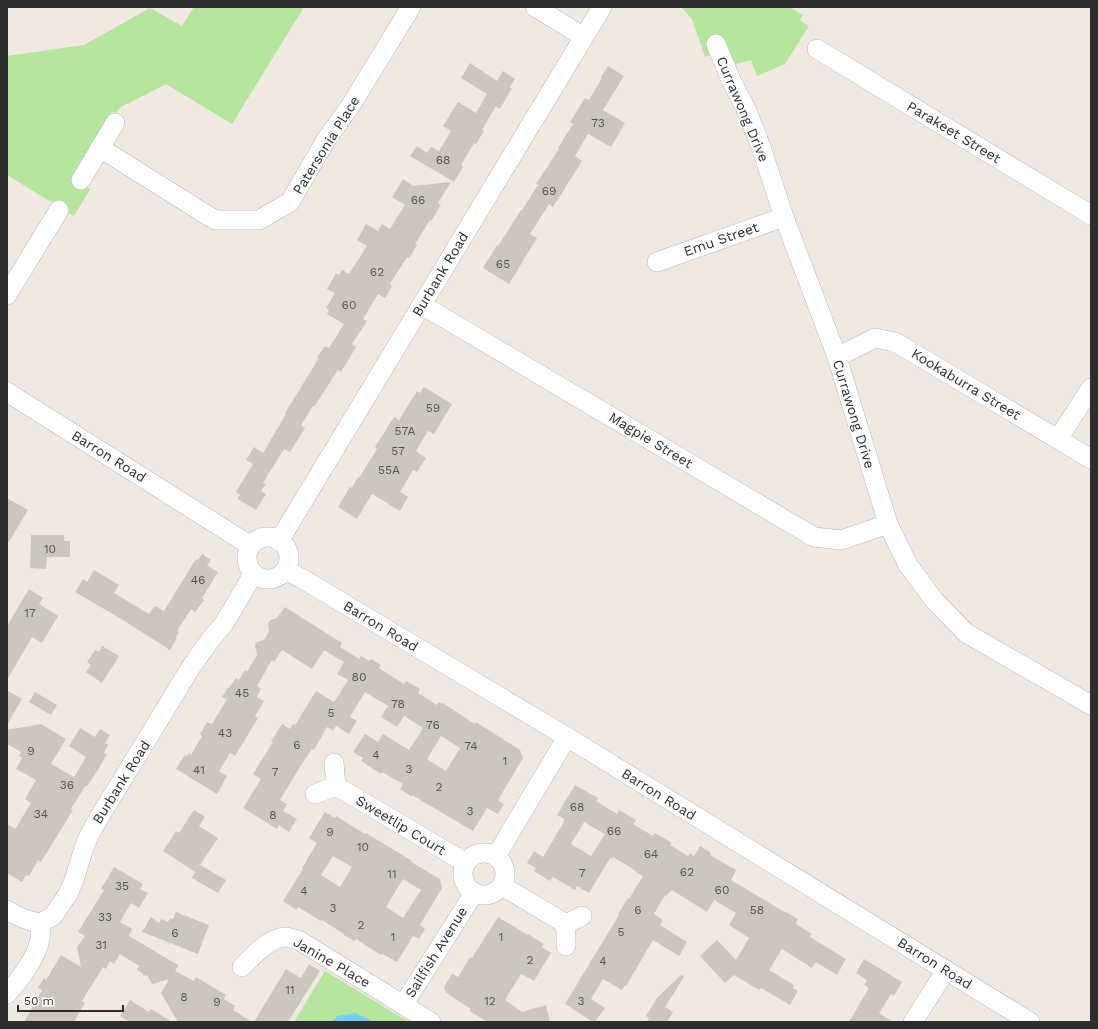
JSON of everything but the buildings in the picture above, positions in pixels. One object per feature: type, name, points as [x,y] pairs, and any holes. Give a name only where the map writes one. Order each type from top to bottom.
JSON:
[{"type":"street","name":"Patersonia Place","points":[[100,148],[215,220],[259,220],[290,202],[326,140],[351,105],[412,7]]},
{"type":"street","points":[[535,7],[584,37]]},
{"type":"street","name":"Burbank Road","points":[[278,541],[602,7]]},
{"type":"street","name":"Currawong Drive","points":[[716,44],[730,80],[747,111],[761,147],[784,217],[837,357],[888,524],[908,565],[934,600],[966,633],[1090,702]]},
{"type":"street","name":"Parakeet Street","points":[[817,49],[1091,215]]},
{"type":"street","points":[[81,180],[115,123]]},
{"type":"street","points":[[7,296],[58,210]]},
{"type":"street","name":"Emu Street","points":[[657,262],[784,217]]},
{"type":"street","name":"Magpie Street","points":[[422,304],[814,537],[841,540],[888,524]]},
{"type":"street","name":"Kookaburra Street","points":[[837,357],[875,338],[895,342],[1091,459]]},
{"type":"street","points":[[1058,439],[1091,388]]},
{"type":"street","name":"Barron Road","points":[[7,392],[251,546]]},
{"type":"street","points":[[267,538],[273,538],[284,545],[288,557],[288,564],[285,570],[276,578],[270,579],[264,579],[253,574],[247,563],[247,557],[251,546],[255,542],[267,538]]},
{"type":"street","name":"Barron Road","points":[[285,570],[308,582],[567,737],[1030,1022]]},
{"type":"street","name":"Burbank Road","points":[[40,923],[53,916],[68,894],[86,842],[100,816],[191,667],[232,612],[253,574]]},
{"type":"street","points":[[496,856],[567,737]]},
{"type":"street","points":[[315,794],[336,786],[334,763]]},
{"type":"street","name":"Sweetlip Court","points":[[336,786],[466,863]]},
{"type":"street","points":[[489,853],[496,856],[501,860],[506,873],[502,886],[498,891],[492,894],[480,895],[474,893],[466,885],[464,880],[463,874],[466,863],[476,854],[489,853]]},
{"type":"street","points":[[502,886],[574,920],[566,946]]},
{"type":"street","name":"Sailfish Avenue","points":[[431,1022],[403,1005],[474,893]]},
{"type":"street","points":[[7,910],[20,918],[31,922],[40,923],[40,940],[35,954],[17,982],[7,994]]},
{"type":"street","name":"Janine Place","points":[[242,967],[261,948],[276,939],[284,937],[291,938],[300,941],[403,1005]]},
{"type":"street","points":[[913,1022],[946,970]]},
{"type":"green space","points":[[194,7],[304,7],[232,124],[166,84],[121,107],[116,113],[112,112],[72,177],[90,189],[74,216],[7,175],[7,56],[84,45],[150,8],[182,26]]},
{"type":"green space","points":[[681,7],[789,7],[803,15],[800,20],[809,26],[785,64],[757,76],[751,60],[729,66],[723,51],[705,57],[692,19]]},
{"type":"green space","points":[[325,971],[409,1022],[294,1022]]},
{"type":"water","points":[[356,1013],[374,1022],[332,1022],[337,1016]]}]
